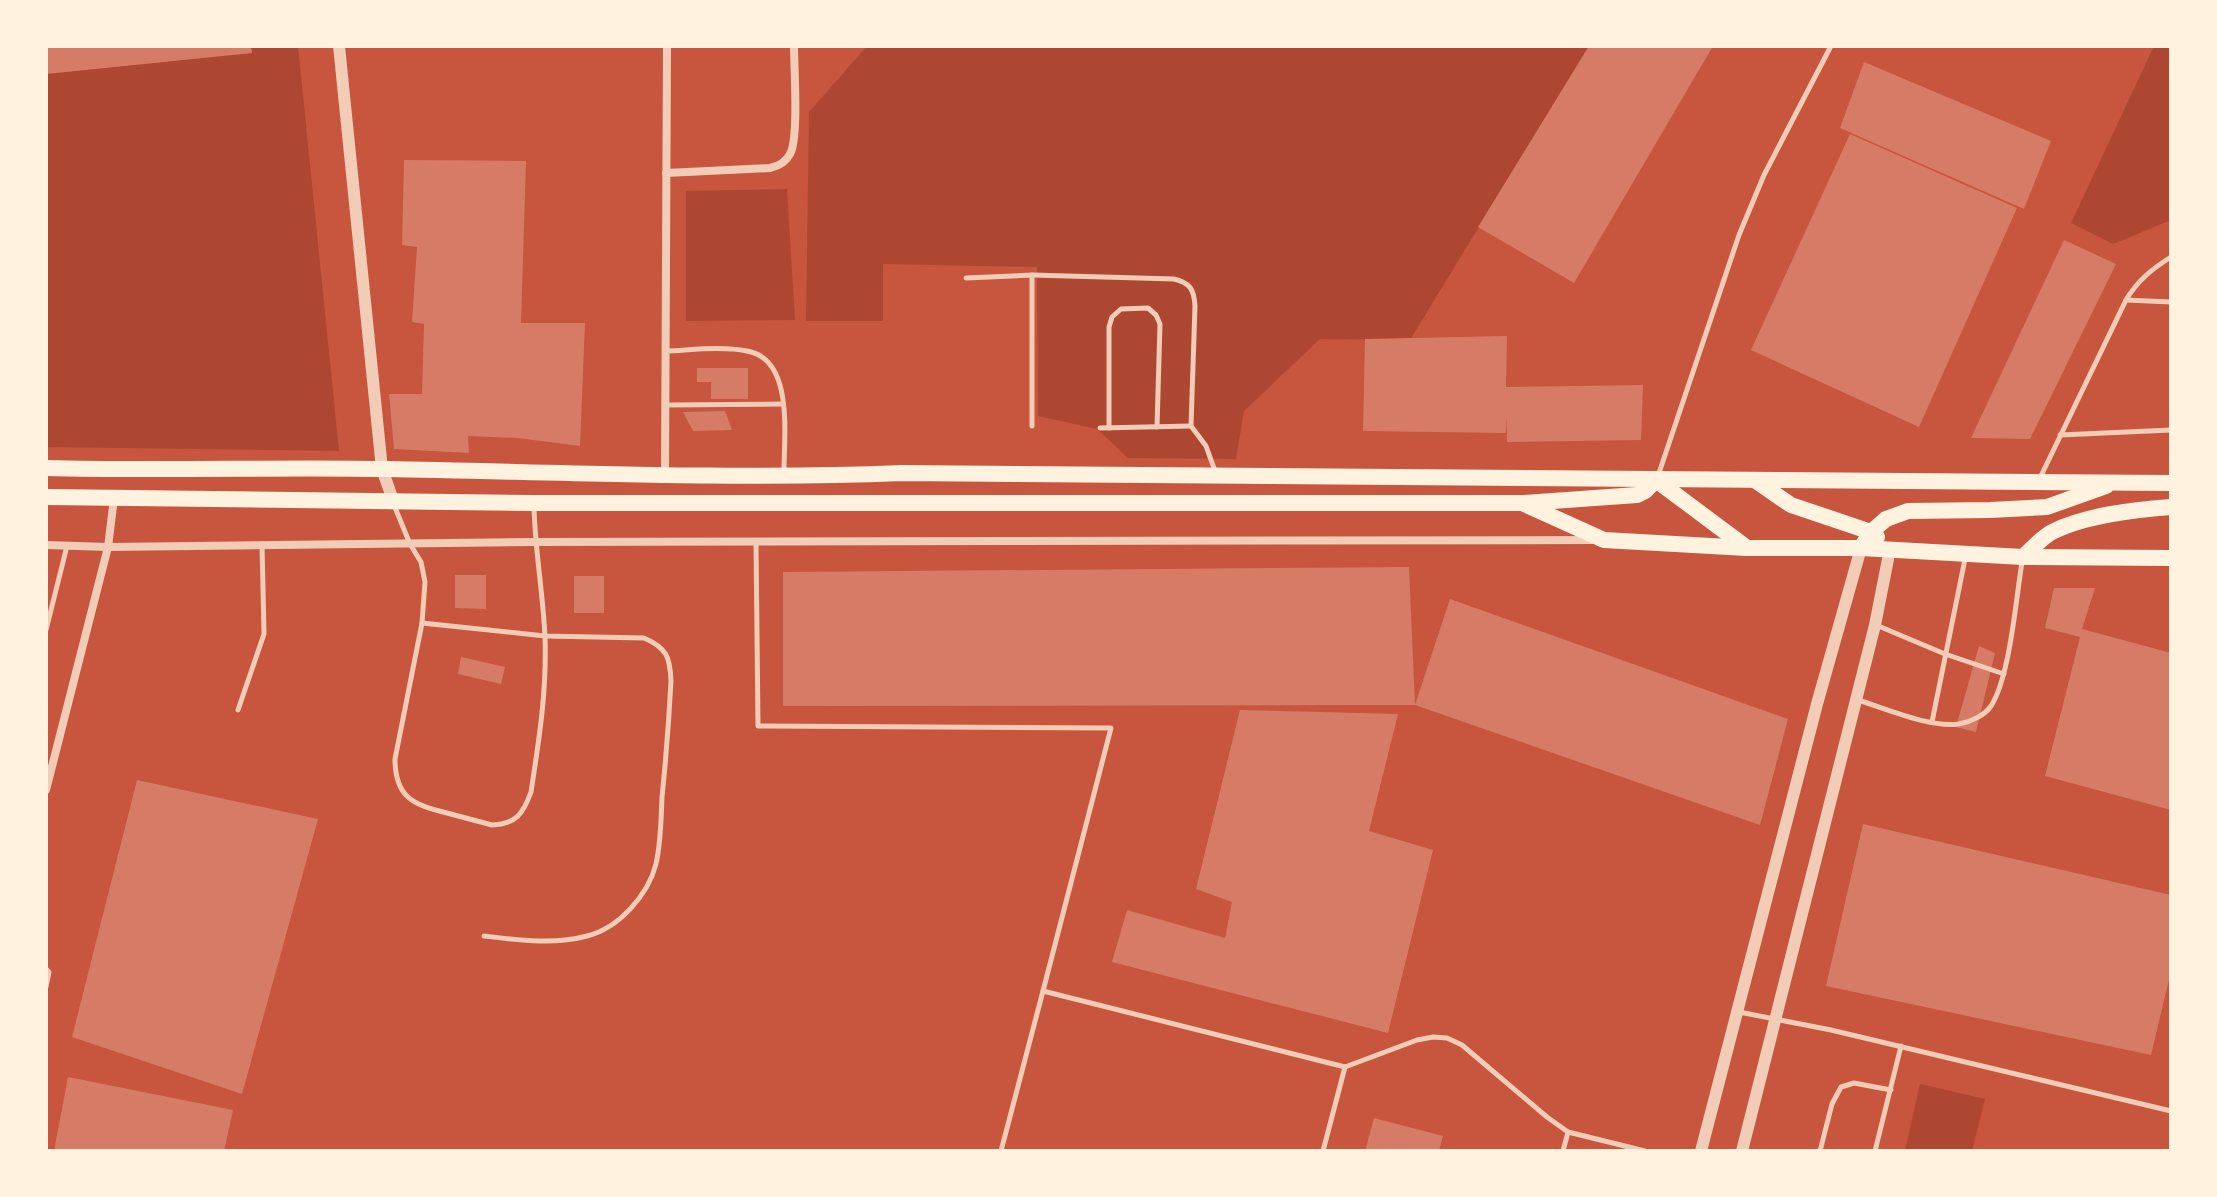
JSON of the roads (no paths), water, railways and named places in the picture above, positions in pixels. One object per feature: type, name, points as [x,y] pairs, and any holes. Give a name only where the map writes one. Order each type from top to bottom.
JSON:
[{"type":"main road","points":[[46,468],[382,469],[784,476],[902,473],[2171,483]]},
{"type":"main road","points":[[46,497],[534,503],[1522,503],[1637,495],[1656,480]]},
{"type":"main road","points":[[1656,480],[1747,548]]},
{"type":"main road","points":[[1756,481],[1791,505],[1871,532],[1890,549]]},
{"type":"main road","points":[[1861,548],[1871,532],[1886,519],[1908,511],[2047,507],[2115,483]]},
{"type":"main road","points":[[1522,503],[1604,540],[1747,548],[1890,549],[2023,557],[2171,558]]},
{"type":"main road","points":[[2023,557],[2050,533],[2073,524],[2137,510],[2171,507]]},
{"type":"street","points":[[339,46],[382,469],[393,500]]},
{"type":"street","points":[[665,475],[667,46]]},
{"type":"street","points":[[666,173],[770,168],[784,162],[793,147],[794,46]]},
{"type":"street","points":[[46,790],[108,547],[114,497]]},
{"type":"street","points":[[46,545],[1604,540]]},
{"type":"street","points":[[1701,1151],[1817,704],[1861,548]]},
{"type":"street","points":[[1742,1151],[1857,700],[1890,549]]},
{"type":"lane","points":[[1656,480],[1739,235],[1764,175],[1831,46]]},
{"type":"lane","points":[[2038,483],[2126,300],[2135,285],[2171,257]]},
{"type":"lane","points":[[1032,275],[1032,426]]},
{"type":"lane","points":[[966,278],[1032,275],[1153,277],[1188,283],[1194,293],[1195,306],[1191,426],[1206,446],[1216,476]]},
{"type":"lane","points":[[2126,300],[2171,302]]},
{"type":"lane","points":[[1109,428],[1109,327],[1112,317],[1121,309],[1148,308],[1160,324],[1157,427]]},
{"type":"lane","points":[[666,351],[750,351],[765,358],[775,368],[783,404],[784,476]]},
{"type":"lane","points":[[666,405],[783,404]]},
{"type":"lane","points":[[1100,428],[1191,426]]},
{"type":"lane","points":[[2060,435],[2171,430]]},
{"type":"lane","points":[[393,500],[424,571],[422,623],[395,759],[397,781],[415,804],[492,825],[505,824],[526,806],[531,792],[545,694],[545,636],[534,503]]},
{"type":"lane","points":[[756,543],[758,726],[1111,728],[1001,1151]]},
{"type":"lane","points":[[238,710],[264,634],[262,544]]},
{"type":"lane","points":[[46,630],[67,546]]},
{"type":"lane","points":[[1932,722],[1967,553]]},
{"type":"lane","points":[[1857,700],[1932,722],[1959,724],[1983,715],[1991,705],[2004,674],[2023,557]]},
{"type":"lane","points":[[422,623],[545,636],[644,638],[657,643],[666,652],[670,665],[656,865],[646,887],[612,926],[590,936],[532,941],[484,936]]},
{"type":"lane","points":[[1875,625],[2004,674]]},
{"type":"lane","points":[[46,969],[49,972],[46,987]]},
{"type":"lane","points":[[1043,991],[1345,1067],[1417,1040],[1447,1038],[1462,1045],[1568,1132],[1645,1151]]},
{"type":"lane","points":[[1736,1012],[1901,1046],[2171,1111]]},
{"type":"lane","points":[[1875,1151],[1901,1046]]},
{"type":"lane","points":[[1323,1151],[1345,1067]]},
{"type":"lane","points":[[1820,1151],[1832,1104],[1841,1087],[1854,1083],[1891,1090]]},
{"type":"lane","points":[[1563,1151],[1568,1132]]}]
